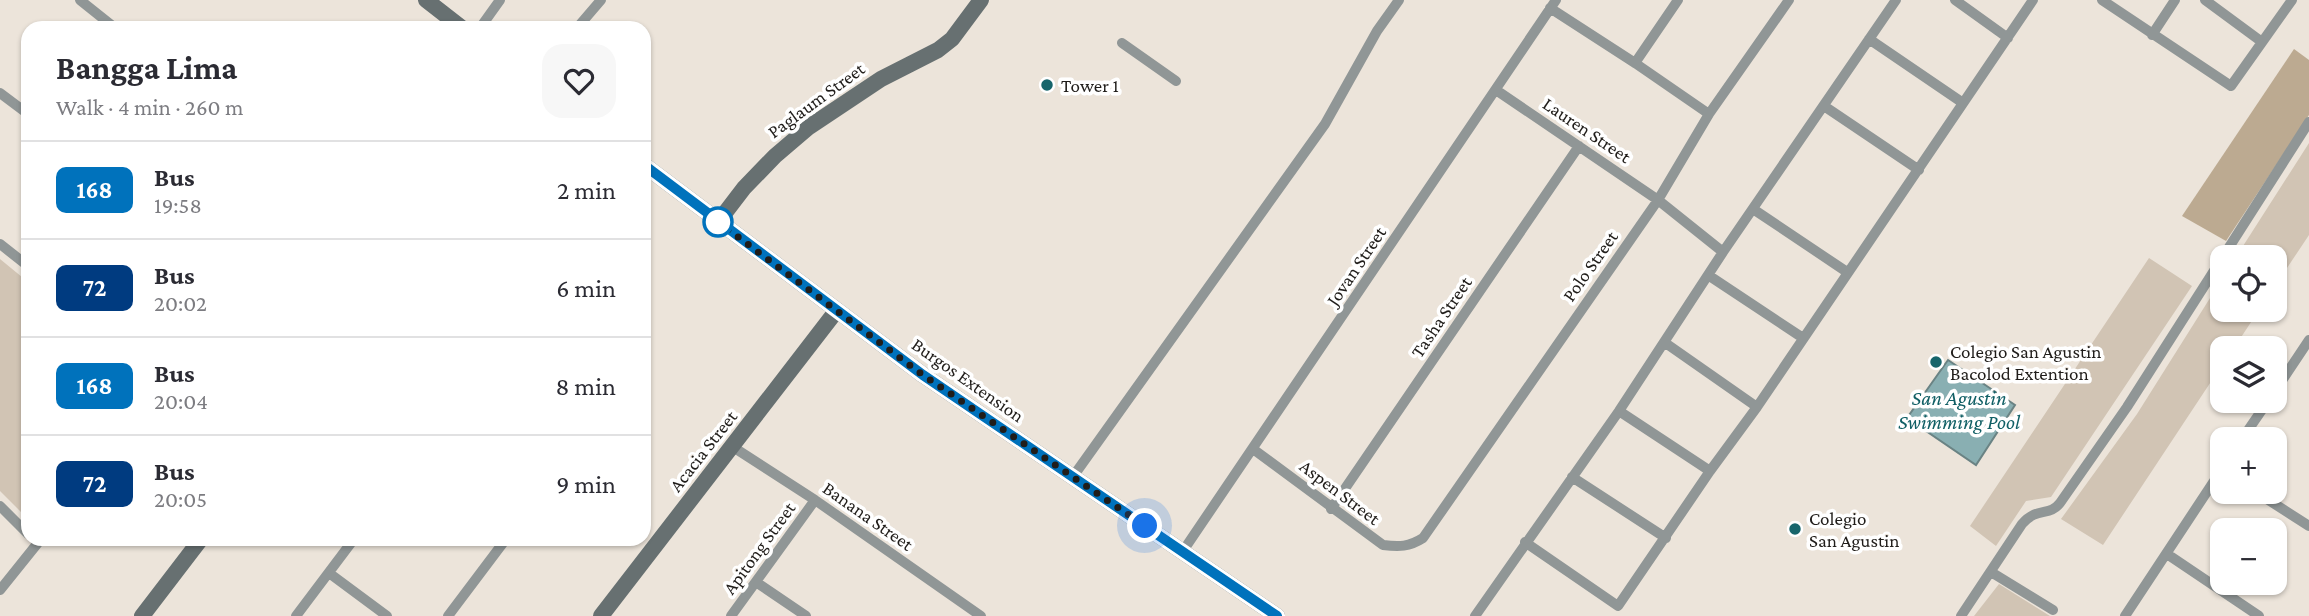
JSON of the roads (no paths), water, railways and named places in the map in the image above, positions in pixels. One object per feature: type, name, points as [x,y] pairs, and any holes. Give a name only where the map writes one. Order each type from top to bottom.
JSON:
[{"type":"street","points":[[80,0],[106,21]]},
{"type":"street","points":[[426,0],[453,21]]},
{"type":"street","points":[[485,21],[500,0]]},
{"type":"street","points":[[582,21],[601,0]]},
{"type":"street","name":"Paglaum Street","points":[[718,222],[744,188],[800,134],[872,85],[938,50],[952,39],[981,0]]},
{"type":"street","points":[[1073,478],[1325,124],[1377,31],[1399,0]]},
{"type":"street","points":[[1635,62],[1678,0]]},
{"type":"street","name":"Polo Street","points":[[1411,545],[1423,538],[1658,200],[1709,114],[1789,0]]},
{"type":"street","points":[[1475,616],[1619,411],[1707,275],[1896,0]]},
{"type":"street","points":[[1955,0],[2008,38]]},
{"type":"street","points":[[1525,542],[1618,606],[1757,407],[2033,0]]},
{"type":"street","points":[[2102,0],[2231,86],[2292,0]]},
{"type":"street","points":[[2152,35],[2175,0]]},
{"type":"street","points":[[2205,0],[2262,42]]},
{"type":"street","points":[[1553,4],[1709,114]]},
{"type":"street","name":"Jovan Street","points":[[1183,551],[1553,4]]},
{"type":"street","points":[[1869,39],[1963,103]]},
{"type":"street","points":[[1122,43],[1176,81]]},
{"type":"street","name":"Lauren Street","points":[[1496,90],[1658,200],[1723,252]]},
{"type":"street","points":[[0,93],[21,109]]},
{"type":"street","points":[[1824,106],[1919,170]]},
{"type":"street","points":[[1961,616],[2030,515],[2051,511],[2060,503],[2127,407],[2309,122]]},
{"type":"street","name":"Tasha Street","points":[[1331,509],[1579,146]]},
{"type":"street","name":"Burgos Extension","points":[[651,170],[923,375],[1277,616]]},
{"type":"street","points":[[1753,209],[1847,272]]},
{"type":"street","points":[[0,244],[21,260]]},
{"type":"street","points":[[1707,275],[1803,338]]},
{"type":"street","name":"Acacia Street","points":[[601,616],[837,310]]},
{"type":"street","points":[[2287,373],[2309,340]]},
{"type":"street","points":[[1664,342],[1757,407]]},
{"type":"street","points":[[1619,411],[1710,471]]},
{"type":"street","name":"Banana Street","points":[[733,447],[815,500],[981,616]]},
{"type":"street","name":"Aspen Street","points":[[1253,449],[1383,545],[1411,545]]},
{"type":"street","points":[[1572,477],[1666,538]]},
{"type":"street","points":[[2125,616],[2210,488]]},
{"type":"street","name":"Apitong Street","points":[[731,616],[815,500]]},
{"type":"street","points":[[2275,504],[2309,526]]},
{"type":"street","points":[[0,506],[21,527]]},
{"type":"street","points":[[0,590],[33,546]]},
{"type":"street","points":[[142,616],[196,546]]},
{"type":"street","points":[[296,616],[349,546]]},
{"type":"street","points":[[448,616],[501,546]]},
{"type":"street","points":[[2167,554],[2256,615]]},
{"type":"street","points":[[1992,572],[2053,610]]},
{"type":"street","points":[[328,573],[387,616]]},
{"type":"street","points":[[756,582],[806,616]]},
{"type":"water","name":"San Agustin Swimming Pool","points":[[1948,360],[2015,405],[1976,465],[1907,418]]},
{"type":"place","name":"Tower 1","points":[[1047,85]]},
{"type":"place","name":"Colegio San Agustin Bacolod Extention","points":[[1936,362]]},
{"type":"place","name":"Colegio San Agustin","points":[[1795,529]]}]
